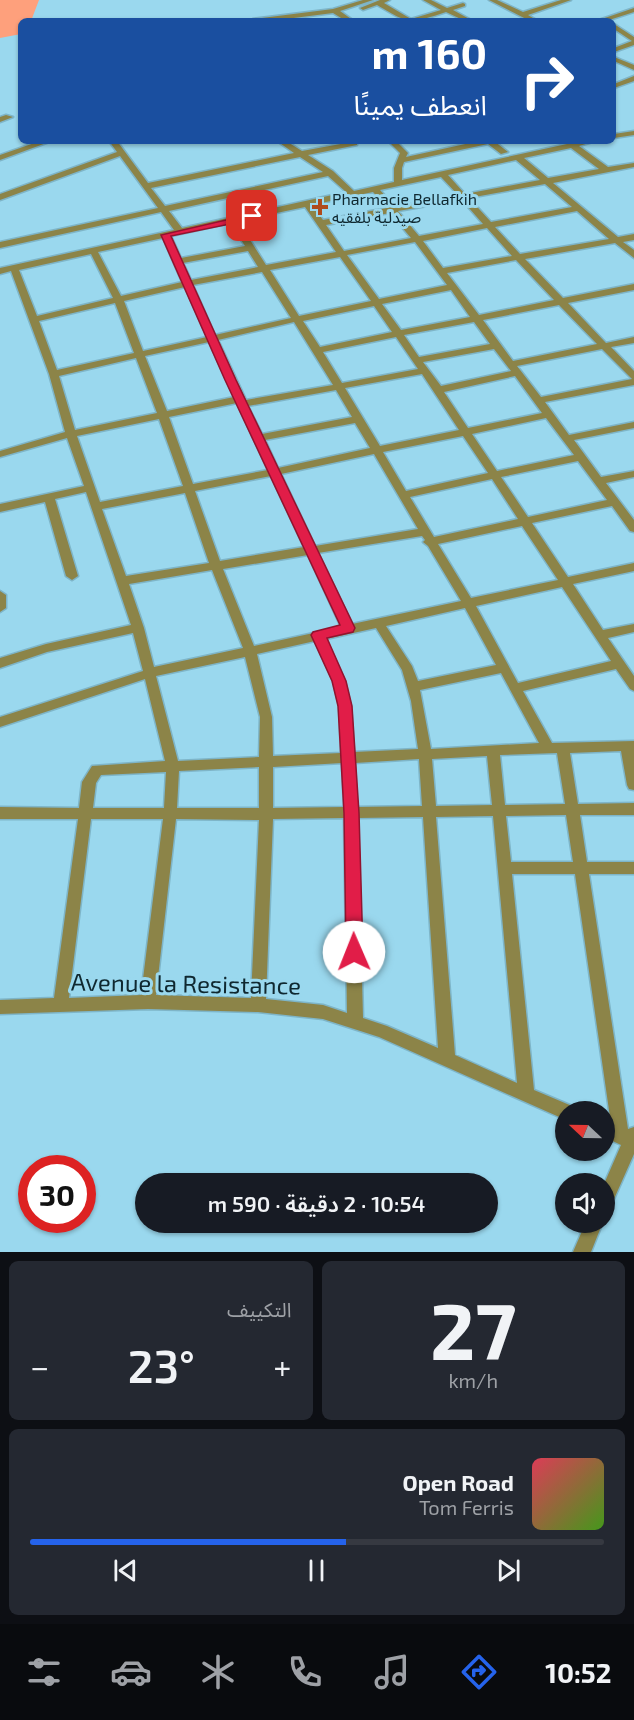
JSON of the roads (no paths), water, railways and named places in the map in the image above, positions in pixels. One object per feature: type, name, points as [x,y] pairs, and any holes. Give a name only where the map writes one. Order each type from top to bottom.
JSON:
[{"type":"street","points":[[337,13],[370,0]]},
{"type":"street","points":[[308,18],[387,0]]},
{"type":"street","points":[[426,0],[463,18]]},
{"type":"street","points":[[492,0],[528,18]]},
{"type":"street","points":[[522,15],[568,0]]},
{"type":"street","points":[[378,3],[405,18]]},
{"type":"street","points":[[420,18],[463,5]]},
{"type":"street","points":[[611,18],[634,10]]},
{"type":"street","points":[[337,13],[346,18]]},
{"type":"street","points":[[616,28],[634,41],[616,49]]},
{"type":"street","points":[[616,60],[634,68]]},
{"type":"street","points":[[616,85],[634,78]]},
{"type":"street","points":[[0,120],[9,117]]},
{"type":"street","points":[[616,136],[634,133]]},
{"type":"street","points":[[0,158],[39,144]]},
{"type":"street","points":[[115,144],[180,232]]},
{"type":"street","points":[[286,144],[330,173],[353,194]]},
{"type":"street","points":[[147,186],[299,152],[348,144]]},
{"type":"street","points":[[395,144],[404,153],[404,160],[398,168],[398,184]]},
{"type":"street","points":[[404,160],[476,144]]},
{"type":"street","points":[[493,144],[504,152]]},
{"type":"street","points":[[0,271],[519,158],[567,144]]},
{"type":"street","points":[[571,144],[606,170]]},
{"type":"street","points":[[0,197],[122,153]]},
{"type":"street","points":[[519,158],[634,255]]},
{"type":"street","points":[[322,223],[634,165]]},
{"type":"street","points":[[0,245],[330,173]]},
{"type":"street","points":[[443,174],[518,257],[605,345],[634,380],[538,400]]},
{"type":"street","points":[[375,189],[417,238],[633,525]]},
{"type":"street","points":[[307,204],[438,390],[634,686]]},
{"type":"street","points":[[34,319],[189,283],[579,208]]},
{"type":"street","points":[[233,221],[266,268],[339,386],[426,537],[468,603],[517,688],[548,748]]},
{"type":"street","points":[[166,235],[348,628]]},
{"type":"street","points":[[441,271],[634,237]]},
{"type":"street","points":[[177,261],[251,248]]},
{"type":"street","points":[[93,250],[118,300],[163,415],[216,566],[250,651],[266,717],[266,814],[258,1005]]},
{"type":"street","points":[[14,268],[54,374],[71,434],[138,628],[173,766],[170,814],[148,1002]]},
{"type":"street","points":[[54,374],[297,319],[453,287]]},
{"type":"street","points":[[317,350],[634,287]]},
{"type":"street","points":[[438,390],[605,345],[634,340]]},
{"type":"street","points":[[417,360],[498,345]]},
{"type":"street","points":[[0,454],[71,434],[163,415],[425,371]]},
{"type":"street","points":[[97,506],[274,472],[550,414]]},
{"type":"street","points":[[259,438],[357,418]]},
{"type":"street","points":[[568,438],[634,425]]},
{"type":"street","points":[[402,495],[581,457]]},
{"type":"street","points":[[599,481],[634,474]]},
{"type":"street","points":[[0,508],[90,488]]},
{"type":"street","points":[[49,497],[72,576]]},
{"type":"street","points":[[122,582],[216,566],[526,522],[614,502]]},
{"type":"street","points":[[0,722],[150,673],[634,567]]},
{"type":"street","points":[[0,595],[0,608]]},
{"type":"street","points":[[378,622],[408,669],[415,686],[425,754],[430,812],[447,1059]]},
{"type":"street","points":[[0,663],[46,648],[138,628]]},
{"type":"street","points":[[601,635],[634,628]]},
{"type":"street","points":[[318,635],[339,681],[345,706],[351,813],[355,1022]]},
{"type":"street","points":[[517,688],[620,664]]},
{"type":"street","points":[[415,686],[505,668]]},
{"type":"street","points":[[61,1004],[90,778],[97,770],[493,750],[631,746],[634,785]]},
{"type":"street","points":[[563,748],[630,1138],[615,1175]]},
{"type":"street","points":[[493,750],[526,1094]]},
{"type":"street","points":[[0,813],[266,814],[634,809]]},
{"type":"street","points":[[505,868],[634,868]]},
{"type":"street","name":"Avenue la Resistance","points":[[0,1007],[148,1002],[298,1008],[355,1022],[447,1059],[555,1107]]},
{"type":"street","points":[[615,1133],[630,1138]]},
{"type":"street","points":[[582,1252],[590,1233]]},
{"type":"place","name":"Pharmacie Bellafkih صيدلية بلفقيه","points":[[320,207]]}]
